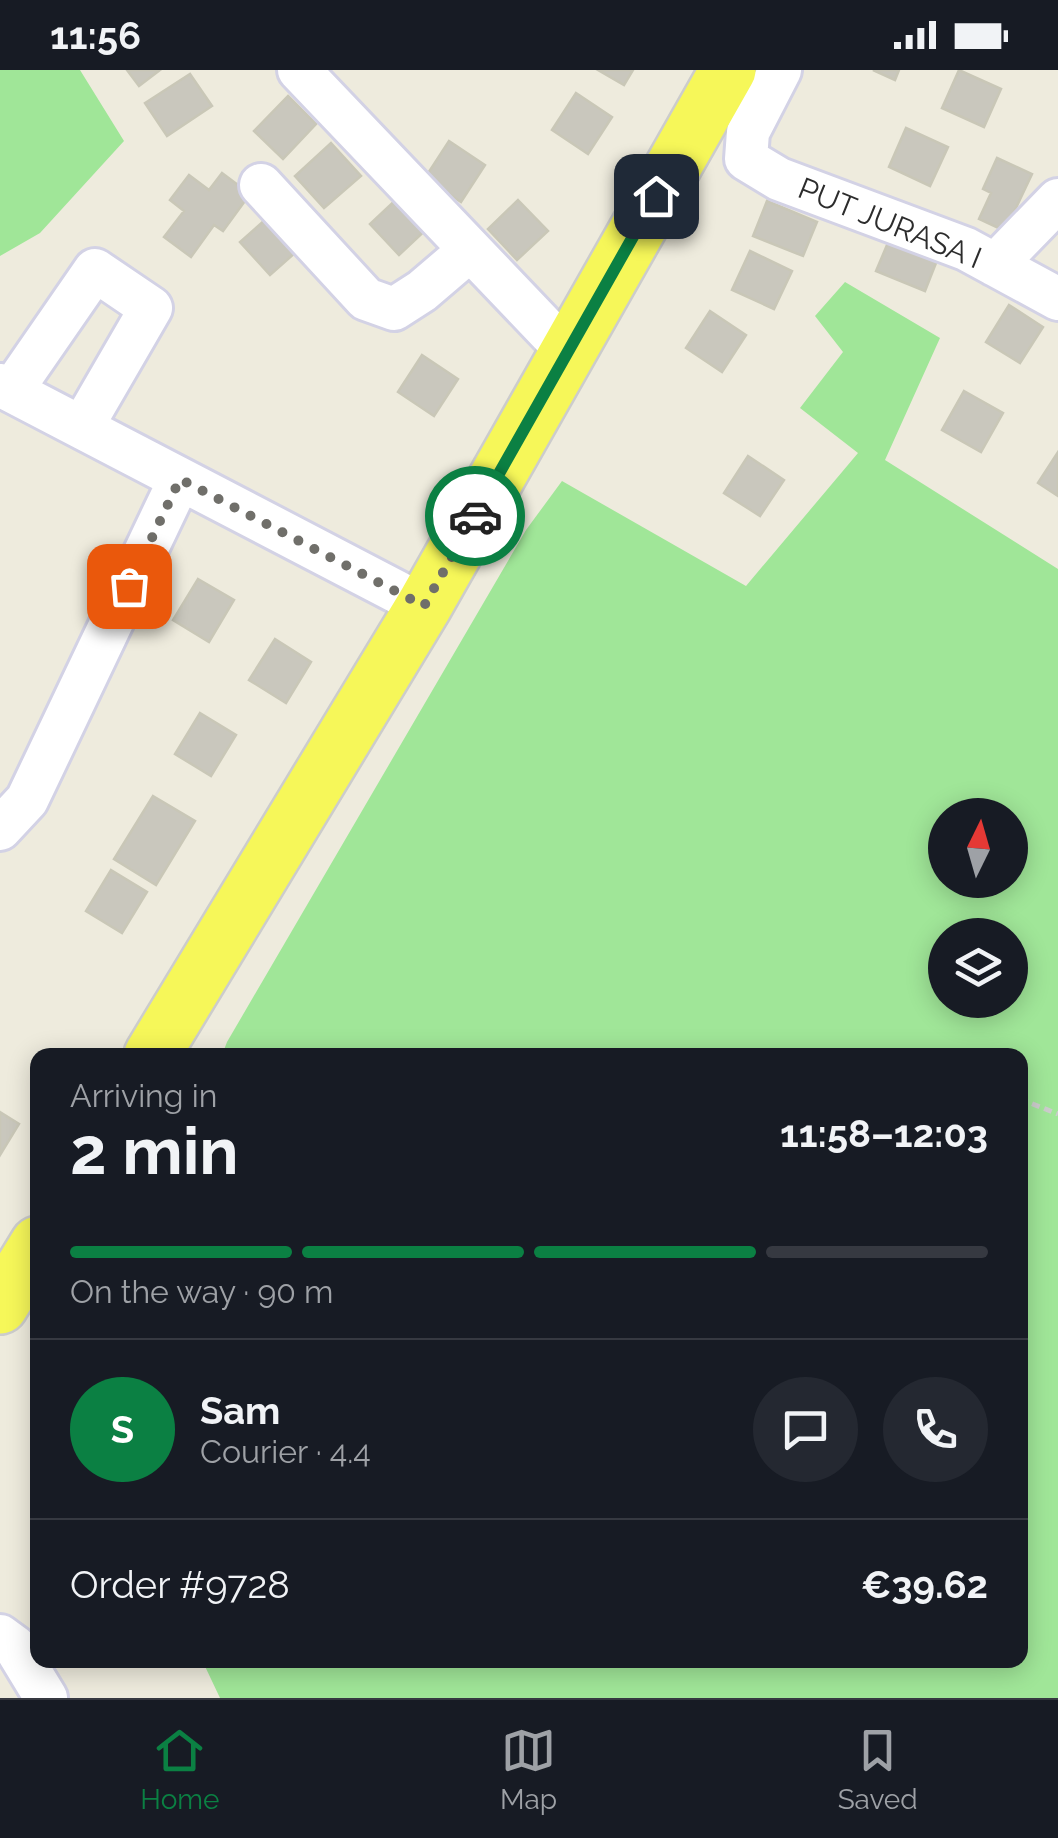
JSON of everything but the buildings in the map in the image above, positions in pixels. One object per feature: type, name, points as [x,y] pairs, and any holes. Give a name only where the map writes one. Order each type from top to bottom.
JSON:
[{"type":"main road","points":[[156,1048],[424,606],[728,70]]},
{"type":"main road","points":[[0,1306],[30,1257]]},
{"type":"street","points":[[298,70],[568,352]]},
{"type":"street","name":"PUT JURASA I","points":[[780,70],[748,132],[746,159],[779,179],[966,249],[1058,299]]},
{"type":"street","points":[[261,185],[366,299],[394,309],[470,250]]},
{"type":"street","points":[[995,265],[1058,200]]},
{"type":"street","points":[[82,427],[150,308],[95,270],[6,387],[180,479],[424,606]]},
{"type":"street","points":[[0,830],[28,800],[180,479]]},
{"type":"street","points":[[0,1636],[15,1647],[46,1698]]},
{"type":"path","points":[[1028,1102],[1058,1114]]},
{"type":"green space","points":[[0,70],[80,70],[124,141],[40,233],[0,256]]},
{"type":"green space","points":[[845,282],[940,338],[885,460],[1058,569],[1058,1698],[220,1698],[206,1668],[1028,1668],[1028,1048],[225,1048],[526,530],[562,481],[746,586],[858,453],[800,408],[843,352],[815,316]]},
{"type":"way so far","points":[[129,586],[180,479],[424,606],[475,516]]},
{"type":"route","points":[[475,516],[656,196]]}]
